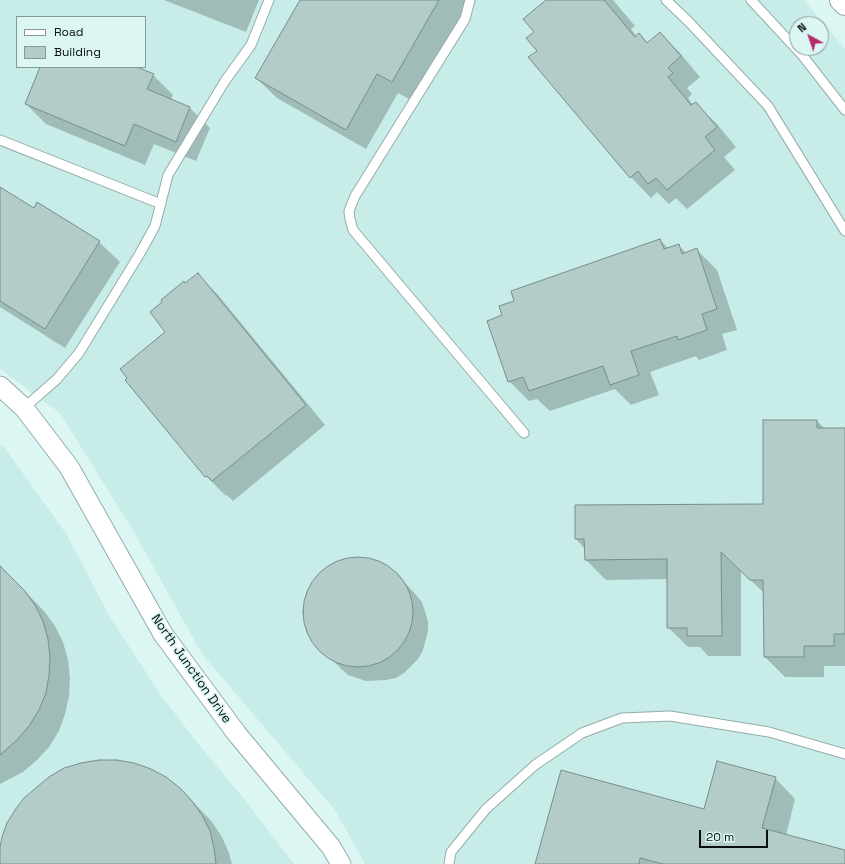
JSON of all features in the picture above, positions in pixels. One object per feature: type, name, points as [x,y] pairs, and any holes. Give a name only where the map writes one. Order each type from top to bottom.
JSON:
[{"type":"street","points":[[841,0],[845,4]]},
{"type":"street","name":"North Junction Drive","points":[[0,386],[24,408],[69,467],[163,634],[237,734],[331,847],[341,864]]},
{"type":"lane","points":[[24,408],[57,379],[79,353],[139,255],[155,226],[168,175],[225,81],[251,45],[269,0]]},
{"type":"lane","points":[[470,0],[465,19],[354,196],[349,210],[350,219],[353,230],[524,433]]},
{"type":"lane","points":[[666,0],[768,106],[845,231]]},
{"type":"lane","points":[[751,0],[802,55],[845,110]]},
{"type":"lane","points":[[0,140],[161,204]]},
{"type":"lane","points":[[448,864],[451,852],[486,810],[535,766],[582,733],[622,718],[670,716],[761,731],[845,754]]},
{"type":"shaded area","points":[[0,0],[804,0],[817,16],[789,16],[789,56],[829,56],[829,30],[845,49],[845,864],[365,864],[335,810],[202,654],[134,532],[60,413],[0,369]]},
{"type":"shaded area","points":[[0,444],[4,447],[67,535],[111,619],[163,698],[294,864],[0,864]]},
{"type":"building","points":[[300,0],[439,0],[392,82],[377,74],[346,130],[255,78]]},
{"type":"building","points":[[546,0],[604,0],[635,37],[639,33],[647,43],[660,32],[681,56],[668,68],[673,73],[668,77],[691,105],[696,102],[717,127],[705,137],[715,150],[667,190],[656,178],[648,184],[638,171],[630,178],[528,57],[537,51],[526,38],[534,32],[523,19]]},
{"type":"building","points":[[40,68],[139,68],[154,74],[147,89],[190,107],[176,142],[134,124],[125,146],[25,104]]},
{"type":"building","points":[[0,187],[34,208],[37,202],[100,241],[45,329],[0,301]]},
{"type":"building","points":[[660,239],[664,249],[679,244],[682,254],[697,248],[717,309],[702,314],[707,330],[678,340],[677,336],[631,351],[639,375],[610,385],[603,366],[529,391],[523,377],[508,382],[487,321],[502,315],[499,306],[514,301],[511,291]]},
{"type":"building","points":[[198,273],[306,405],[212,481],[207,476],[205,477],[125,380],[127,378],[120,369],[165,332],[150,312],[162,302],[161,300],[184,281],[185,283]]},
{"type":"building","points":[[763,420],[817,420],[817,428],[845,428],[845,634],[834,634],[834,646],[804,646],[804,657],[764,657],[763,580],[750,580],[721,552],[722,636],[687,636],[687,628],[667,628],[667,559],[585,560],[584,539],[575,539],[575,505],[763,504]]},
{"type":"building","points":[[358,557],[369,558],[379,562],[397,573],[408,591],[412,601],[412,623],[408,633],[397,651],[379,662],[369,666],[358,667],[347,666],[337,662],[319,651],[308,633],[304,623],[303,612],[304,601],[308,591],[319,573],[337,562],[347,558]]},
{"type":"building","points":[[0,566],[24,590],[35,605],[43,621],[48,639],[50,657],[46,693],[39,710],[29,726],[17,740],[0,755]]},
{"type":"building","points":[[99,760],[117,760],[134,763],[151,769],[166,777],[180,788],[202,815],[210,831],[216,864],[0,864],[0,847],[7,823],[24,798],[49,777],[64,768]]},
{"type":"building","points":[[717,761],[776,777],[762,828],[845,850],[845,864],[663,864],[640,858],[639,864],[535,864],[561,770],[704,809]]}]
